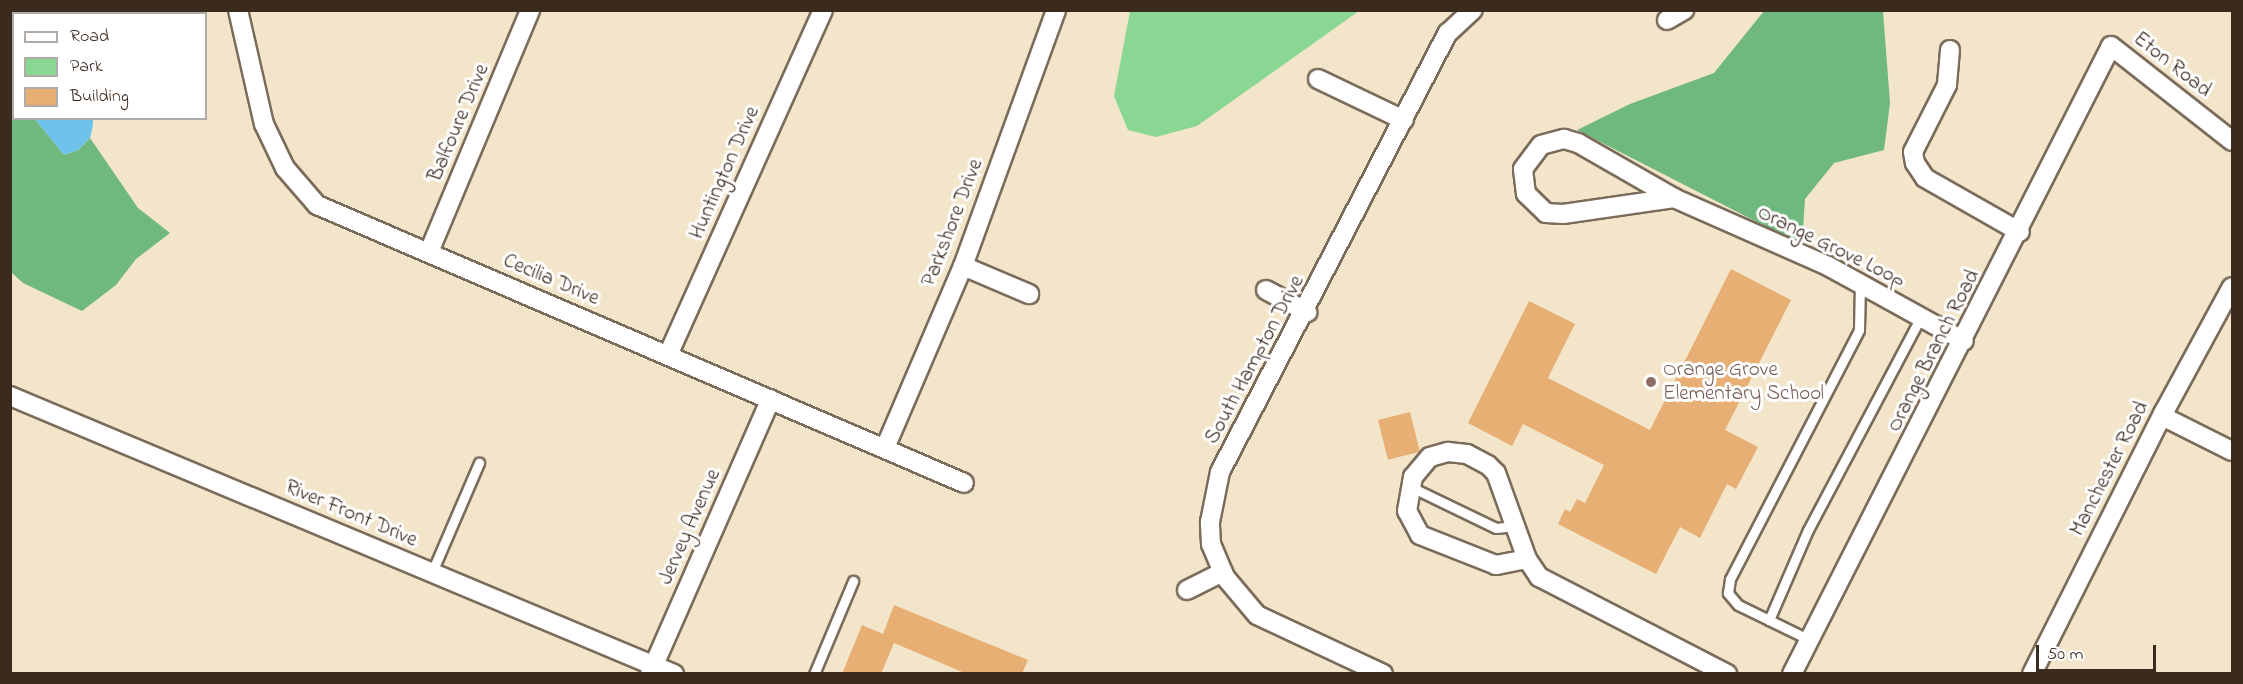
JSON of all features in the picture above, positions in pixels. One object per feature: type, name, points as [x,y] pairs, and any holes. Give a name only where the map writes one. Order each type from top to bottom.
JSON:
[{"type":"street","name":"Cecilia Drive","points":[[238,10],[264,124],[297,183],[317,205],[964,483]]},
{"type":"street","name":"Balfoure Drive","points":[[429,252],[530,10]]},
{"type":"street","name":"Huntington Drive","points":[[668,355],[823,10]]},
{"type":"street","name":"Parkshore Drive","points":[[885,448],[963,266],[1056,10]]},
{"type":"street","name":"South Hampton Drive","points":[[1383,674],[1257,615],[1239,597],[1223,572],[1210,543],[1210,522],[1220,472],[1307,312],[1448,33],[1473,10]]},
{"type":"street","points":[[1667,20],[1684,10]]},
{"type":"street","name":"Eton Road","points":[[2111,46],[2232,141]]},
{"type":"street","name":"Orange Branch Road","points":[[1792,674],[2020,232],[2111,46]]},
{"type":"street","points":[[1950,50],[1947,84],[1913,152],[1915,163],[1925,178],[2020,232]]},
{"type":"street","points":[[1318,79],[1404,120]]},
{"type":"street","name":"Orange Grove Loop","points":[[1674,198],[1563,214],[1546,213],[1526,194],[1523,170],[1540,145],[1564,139],[1578,142],[1674,198],[1860,284],[1964,341]]},
{"type":"street","points":[[963,266],[1029,294]]},
{"type":"street","name":"Manchester Road","points":[[2032,674],[2162,416],[2232,287]]},
{"type":"street","points":[[1266,290],[1307,312]]},
{"type":"street","name":"River Front Drive","points":[[10,396],[432,572],[652,669],[674,674]]},
{"type":"street","name":"Jervey Avenue","points":[[652,669],[771,399]]},
{"type":"street","points":[[2162,416],[2232,451]]},
{"type":"street","points":[[1527,559],[1496,565],[1420,535],[1407,512],[1410,487],[1413,477],[1430,457],[1448,452],[1467,454],[1496,473],[1527,559],[1539,577],[1727,674]]},
{"type":"street","points":[[1187,590],[1223,572]]},
{"type":"lane","points":[[1810,640],[1738,605],[1728,593],[1730,579],[1859,330],[1860,284]]},
{"type":"lane","points":[[1769,620],[1808,530],[1921,317]]},
{"type":"lane","points":[[432,572],[479,463]]},
{"type":"lane","points":[[1410,487],[1496,528],[1515,526]]},
{"type":"lane","points":[[814,674],[853,581]]},
{"type":"green space","points":[[1130,10],[1359,11],[1197,126],[1156,137],[1128,130],[1114,96]]},
{"type":"green space","points":[[1764,11],[1883,11],[1890,103],[1884,150],[1834,163],[1805,199],[1802,245],[1577,130],[1630,104],[1714,73]]},
{"type":"green space","points":[[10,29],[12,120],[36,120],[64,155],[78,150],[90,138],[138,208],[170,233],[136,259],[116,285],[82,311],[23,283],[11,272]]},
{"type":"water","points":[[10,11],[68,12],[12,12],[12,30]]},
{"type":"water","points":[[36,120],[93,120],[90,138],[78,150],[64,155]]},
{"type":"building","points":[[1731,269],[1791,300],[1725,430],[1758,447],[1736,489],[1727,484],[1700,538],[1680,527],[1656,574],[1558,524],[1565,509],[1570,512],[1577,499],[1585,503],[1604,465],[1523,424],[1512,446],[1468,423],[1529,301],[1575,324],[1548,378],[1650,430]]},
{"type":"building","points":[[1410,412],[1420,452],[1388,460],[1378,420]]},
{"type":"building","points":[[894,605],[1028,660],[1022,674],[967,674],[894,643],[881,674],[842,674],[862,625],[883,634]]},
{"type":"place","name":"Orange Grove Elementary School","points":[[1651,382]]}]
